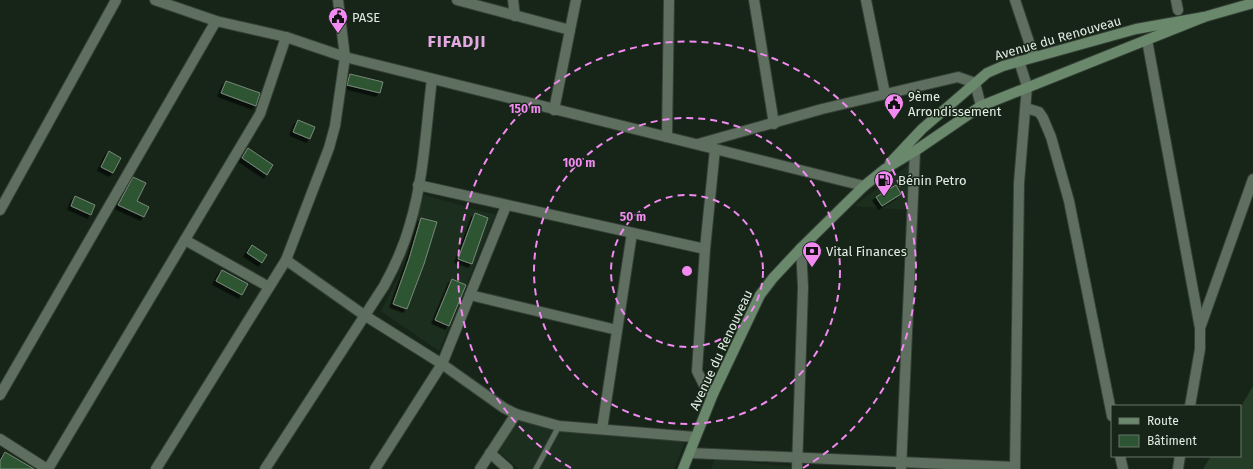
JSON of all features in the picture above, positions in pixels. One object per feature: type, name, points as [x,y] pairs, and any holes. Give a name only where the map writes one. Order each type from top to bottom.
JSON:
[{"type":"main road","name":"Avenue du Renouveau","points":[[885,170],[922,129],[987,73],[1019,61],[1136,29],[1204,17],[1253,3]]},
{"type":"main road","name":"Avenue du Renouveau","points":[[683,469],[713,394],[760,295],[773,278],[801,248],[864,186],[885,170],[981,106],[1027,86],[1204,17]]},
{"type":"street","points":[[0,210],[116,0]]},
{"type":"street","points":[[154,0],[216,21],[286,37],[345,57],[864,186]]},
{"type":"street","points":[[156,469],[286,260],[329,148],[335,126],[345,57],[338,0]]},
{"type":"street","points":[[457,0],[570,30]]},
{"type":"street","points":[[513,0],[515,16]]},
{"type":"street","points":[[554,110],[576,0]]},
{"type":"street","points":[[666,137],[669,0]]},
{"type":"street","points":[[754,0],[774,124]]},
{"type":"street","points":[[866,0],[885,94]]},
{"type":"street","points":[[1015,0],[1034,57]]},
{"type":"street","points":[[0,395],[216,21]]},
{"type":"street","points":[[0,439],[48,469],[260,114],[286,37]]},
{"type":"street","points":[[1147,40],[1200,328],[1200,349],[1190,405]]},
{"type":"street","points":[[690,453],[798,457],[901,465],[1015,468],[1019,183],[1027,86],[1019,61]]},
{"type":"street","points":[[696,144],[774,124],[822,109],[958,77],[975,83],[981,106]]},
{"type":"street","points":[[265,469],[384,286],[399,256],[411,222],[418,185],[432,79]]},
{"type":"street","points":[[1026,108],[1039,112],[1043,118],[1051,137],[1069,201],[1111,411]]},
{"type":"street","points":[[713,394],[704,385],[697,370],[705,249],[715,149]]},
{"type":"street","points":[[901,465],[915,151]]},
{"type":"street","points":[[1200,328],[1253,180]]},
{"type":"street","points":[[418,185],[506,206],[705,249]]},
{"type":"street","points":[[375,469],[442,364],[506,206]]},
{"type":"street","points":[[602,430],[632,233]]},
{"type":"street","points":[[185,240],[269,287]]},
{"type":"street","points":[[797,469],[803,287],[801,248]]},
{"type":"street","points":[[286,260],[364,315],[442,364],[504,408],[516,414],[559,426],[695,437]]},
{"type":"street","points":[[470,295],[617,330]]},
{"type":"street","points":[[480,469],[516,414]]},
{"type":"street","points":[[490,453],[508,469]]},
{"type":"street","points":[[1120,457],[1123,469]]},
{"type":"street","points":[[1178,469],[1180,457]]},
{"type":"lane","points":[[536,469],[559,426]]},
{"type":"shaded area","points":[[910,164],[909,210],[854,206]]},
{"type":"shaded area","points":[[424,195],[495,215],[439,351],[381,311],[400,274]]},
{"type":"shaded area","points":[[1253,386],[1253,469],[1203,469],[1210,457],[1241,457],[1241,406]]},
{"type":"shaded area","points":[[520,417],[686,439],[674,469],[519,469],[498,451]]},
{"type":"shaded area","points":[[715,459],[795,467],[795,469],[711,469]]},
{"type":"building","points":[[350,74],[383,82],[380,93],[347,85]]},
{"type":"building","points":[[226,81],[260,93],[256,106],[221,93]]},
{"type":"building","points":[[298,120],[315,127],[310,139],[293,132]]},
{"type":"building","points":[[248,148],[273,165],[267,175],[242,158]]},
{"type":"building","points":[[109,151],[121,158],[113,173],[101,167]]},
{"type":"building","points":[[133,177],[146,183],[137,201],[149,207],[144,217],[118,205]]},
{"type":"building","points":[[896,185],[901,194],[882,206],[876,197]]},
{"type":"building","points":[[75,196],[95,205],[91,215],[71,206]]},
{"type":"building","points":[[475,213],[488,218],[472,264],[458,259]]},
{"type":"building","points":[[421,218],[437,222],[424,264],[407,309],[393,304],[409,259]]},
{"type":"building","points":[[252,245],[267,255],[262,263],[247,253]]},
{"type":"building","points":[[222,270],[248,284],[242,295],[216,281]]},
{"type":"building","points":[[452,279],[466,285],[449,326],[435,320]]},
{"type":"building","points":[[5,452],[34,469],[0,469],[0,461]]},
{"type":"place","name":"PASE","points":[[338,34]]},
{"type":"place","name":"9ème Arrondissement","points":[[894,120]]},
{"type":"place","name":"Bénin Petro","points":[[884,197]]},
{"type":"place","name":"Vital Finances","points":[[812,268]]},
{"type":"district","name":"FIFADJI","points":[[457,41]]}]
